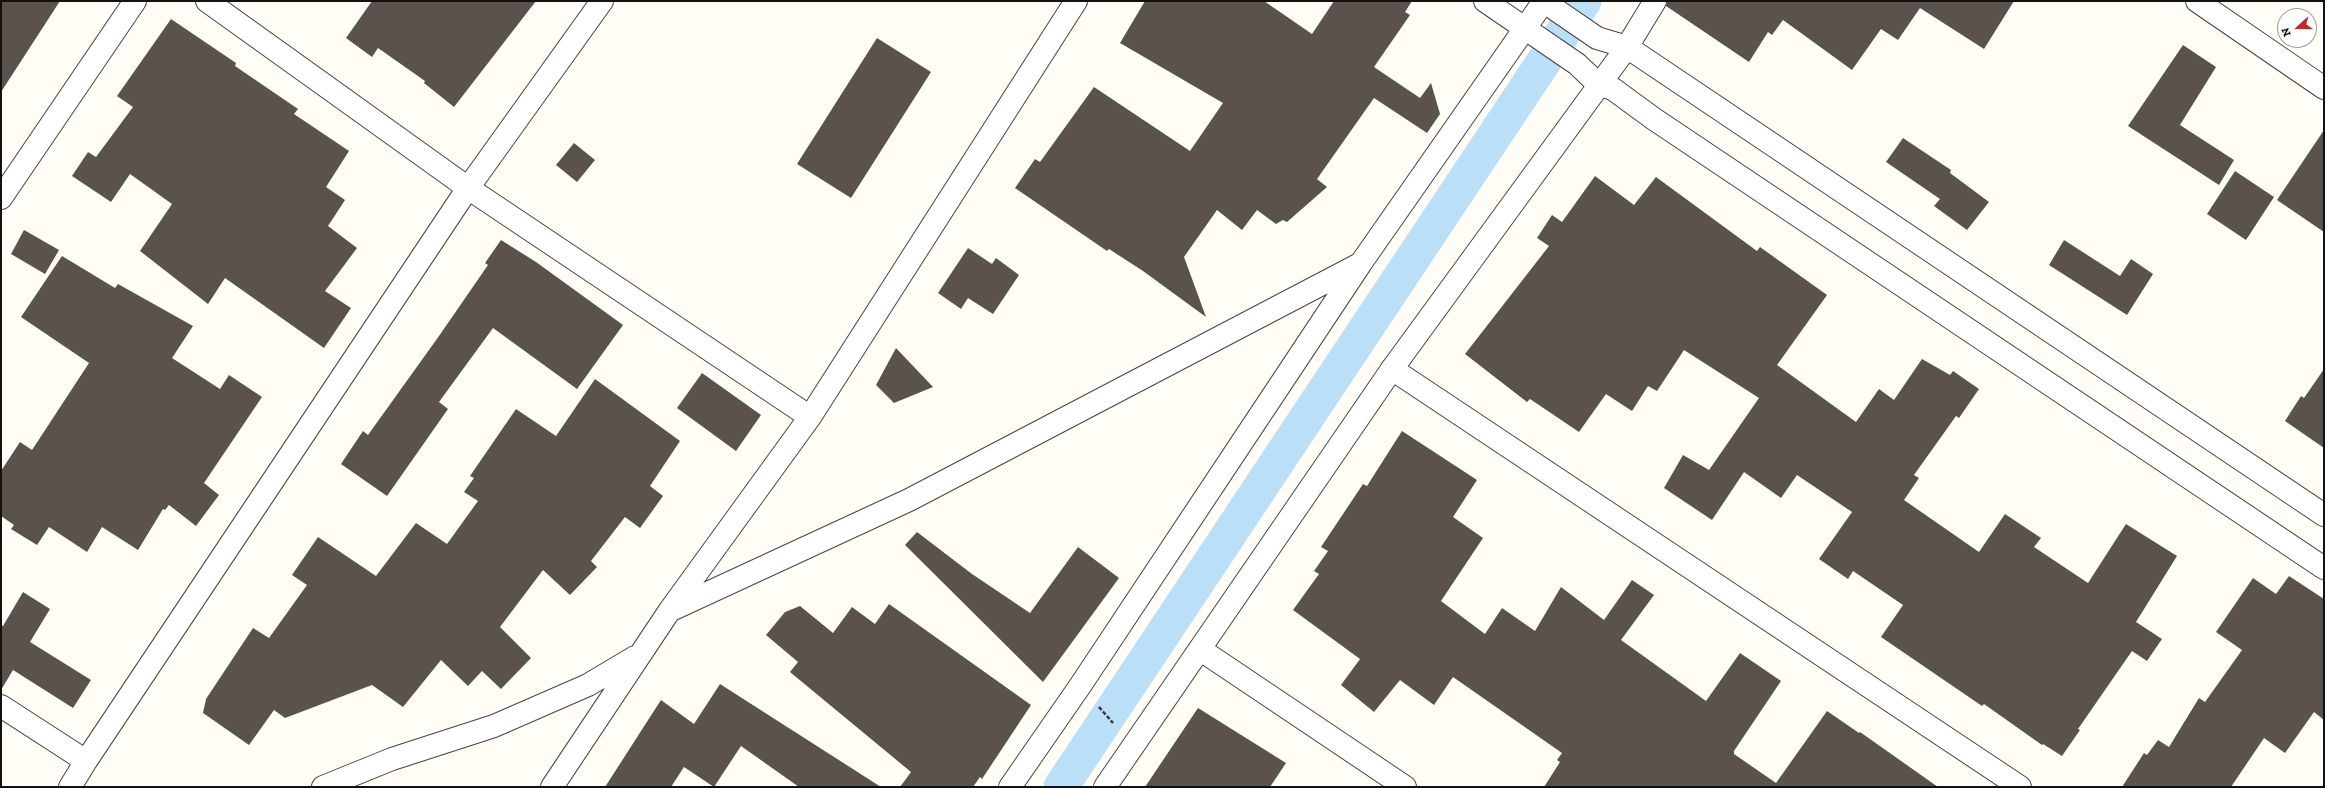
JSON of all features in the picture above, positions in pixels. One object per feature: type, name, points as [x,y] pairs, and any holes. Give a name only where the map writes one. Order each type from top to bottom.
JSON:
[{"type":"street","points":[[1,198],[135,1]]},
{"type":"street","points":[[207,1],[468,188],[810,417]]},
{"type":"street","points":[[70,787],[468,188],[602,1]]},
{"type":"street","points":[[552,787],[670,610],[810,417],[1076,1]]},
{"type":"street","points":[[1485,1],[1577,64],[1598,84],[1612,89],[1654,119],[2324,568]]},
{"type":"street","points":[[1105,787],[1392,369],[1598,84],[1627,47],[1655,1]]},
{"type":"street","points":[[2197,1],[2324,88]]},
{"type":"street","points":[[1010,787],[1080,686],[1361,263],[1532,32],[1547,4],[1597,38],[1627,47],[2324,515]]},
{"type":"street","points":[[670,610],[909,500],[1361,263]]},
{"type":"street","points":[[1392,369],[2020,787]]},
{"type":"street","points":[[1200,650],[1406,787]]},
{"type":"street","points":[[323,787],[392,759],[494,726],[588,685],[641,654]]},
{"type":"street","points":[[1,706],[86,761]]},
{"type":"path","points":[[1100,708],[1114,725]]},
{"type":"building","points":[[1,1],[60,1],[1,92]]},
{"type":"building","points":[[372,1],[536,1],[454,107],[424,83],[425,81],[378,48],[372,57],[346,38]]},
{"type":"building","points":[[1145,1],[1264,1],[1312,34],[1334,1],[1412,1],[1405,12],[1410,15],[1374,67],[1420,98],[1431,83],[1440,114],[1427,133],[1374,98],[1317,179],[1327,187],[1287,222],[1283,220],[1276,224],[1257,210],[1242,230],[1217,210],[1184,257],[1206,317],[1143,271],[1109,249],[1107,251],[1015,188],[1035,159],[1040,162],[1094,87],[1190,151],[1223,103],[1120,43]]},
{"type":"building","points":[[1667,1],[2014,1],[1984,49],[1920,8],[1898,40],[1881,29],[1852,70],[1783,20],[1772,35],[1768,32],[1749,62],[1666,6]]},
{"type":"building","points":[[171,19],[236,63],[235,66],[298,109],[294,114],[349,151],[326,187],[345,200],[328,226],[357,248],[325,291],[351,308],[324,348],[225,278],[208,304],[140,251],[172,204],[130,174],[111,202],[72,176],[88,152],[96,157],[133,107],[117,96]]},
{"type":"building","points":[[877,38],[931,72],[851,198],[797,164]]},
{"type":"building","points":[[2183,45],[2216,67],[2180,125],[2234,160],[2219,185],[2128,126]]},
{"type":"building","points":[[2324,130],[2324,232],[2277,200]]},
{"type":"building","points":[[1903,138],[1951,170],[1950,173],[1989,202],[1967,230],[1934,206],[1940,199],[1886,162]]},
{"type":"building","points":[[574,143],[595,160],[577,182],[556,165]]},
{"type":"building","points":[[2235,171],[2274,197],[2246,240],[2207,214]]},
{"type":"building","points":[[1595,176],[1634,205],[1656,177],[1757,251],[1760,247],[1827,295],[1777,365],[1856,422],[1879,389],[1894,400],[1922,359],[1950,375],[1953,371],[1979,389],[1959,418],[1956,416],[1914,475],[1919,478],[1904,500],[1979,552],[2005,514],[2041,538],[2034,547],[2088,583],[2126,524],[2177,556],[2136,622],[2162,639],[2147,661],[2132,651],[2078,729],[2080,730],[2062,756],[2043,744],[2042,745],[1984,704],[1982,706],[1881,637],[1903,605],[1853,571],[1848,579],[1819,559],[1852,512],[1797,475],[1781,498],[1744,472],[1712,520],[1664,488],[1683,455],[1709,470],[1759,398],[1684,350],[1657,391],[1648,386],[1632,411],[1606,394],[1579,432],[1530,399],[1527,402],[1465,354],[1549,246],[1537,238],[1552,215],[1562,222]]},
{"type":"building","points":[[24,230],[59,250],[45,274],[11,254]]},
{"type":"building","points":[[501,240],[536,262],[623,325],[577,389],[493,328],[439,402],[448,409],[387,496],[341,464],[363,431],[368,435],[439,336],[488,265],[485,263]]},
{"type":"building","points":[[2064,240],[2120,276],[2131,259],[2153,274],[2127,315],[2049,265]]},
{"type":"building","points":[[968,248],[992,264],[996,258],[1019,275],[993,314],[968,298],[961,309],[938,293]]},
{"type":"building","points":[[62,256],[115,288],[118,284],[193,326],[172,358],[220,389],[229,375],[262,397],[204,483],[219,495],[196,526],[169,505],[165,510],[163,509],[138,550],[102,527],[87,552],[49,527],[37,545],[11,529],[14,525],[1,516],[1,471],[20,442],[32,450],[89,363],[21,317]]},
{"type":"building","points":[[896,348],[933,387],[894,403],[876,385]]},
{"type":"building","points":[[2324,369],[2324,448],[2285,421],[2301,396],[2304,398]]},
{"type":"building","points":[[702,373],[761,415],[736,451],[677,408]]},
{"type":"building","points":[[595,379],[680,441],[650,486],[663,496],[640,528],[625,517],[591,561],[597,567],[570,595],[543,570],[500,627],[531,658],[501,689],[482,671],[468,686],[441,660],[403,707],[372,685],[285,718],[274,710],[249,745],[203,713],[206,699],[253,628],[269,638],[307,585],[292,575],[318,537],[376,576],[416,523],[447,544],[478,501],[464,492],[474,478],[470,476],[516,409],[556,436]]},
{"type":"building","points":[[1402,431],[1477,480],[1453,517],[1483,538],[1441,601],[1485,634],[1502,608],[1535,631],[1561,587],[1604,620],[1632,580],[1654,595],[1621,640],[1706,701],[1740,653],[1781,681],[1734,751],[1734,754],[1776,783],[1827,711],[1859,733],[1860,732],[1938,787],[1544,787],[1560,762],[1557,760],[1562,753],[1453,677],[1434,705],[1400,680],[1374,712],[1341,685],[1360,659],[1293,610],[1319,574],[1314,571],[1328,551],[1321,547],[1363,484],[1367,486]]},
{"type":"building","points":[[917,532],[972,574],[1030,613],[1078,547],[1119,578],[1043,682],[905,545]]},
{"type":"building","points":[[2289,576],[2324,599],[2324,720],[2314,712],[2285,753],[2264,738],[2231,787],[2122,787],[2144,753],[2147,755],[2158,740],[2169,747],[2199,698],[2205,702],[2242,650],[2216,632],[2253,578],[2276,594]]},
{"type":"building","points":[[23,592],[50,609],[30,642],[91,680],[73,708],[13,670],[1,690],[1,625],[3,626]]},
{"type":"building","points":[[889,604],[1031,705],[982,779],[980,777],[973,787],[900,787],[911,772],[790,672],[798,662],[766,635],[785,612],[800,606],[833,633],[852,607],[875,624]]},
{"type":"building","points":[[720,684],[881,787],[799,787],[741,746],[714,787],[684,767],[671,787],[605,787],[661,700],[694,724]]},
{"type":"building","points":[[1198,708],[1286,763],[1270,787],[1145,787]]},
{"type":"waterway","points":[[1061,787],[1584,1]]}]
